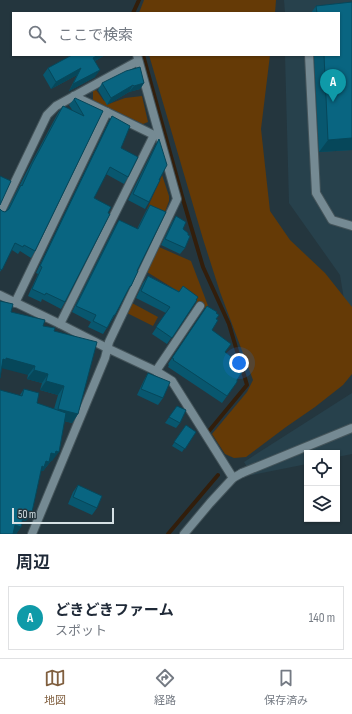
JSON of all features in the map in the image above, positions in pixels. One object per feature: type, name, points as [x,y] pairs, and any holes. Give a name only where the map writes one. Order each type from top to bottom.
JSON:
[{"type":"street","points":[[309,56],[316,193],[332,220],[352,226]]},
{"type":"street","points":[[0,213],[10,183],[47,115],[56,106],[138,58],[156,135],[177,199],[109,342],[105,358],[32,534]]},
{"type":"street","points":[[74,96],[156,135]]},
{"type":"street","points":[[15,302],[107,112]]},
{"type":"street","points":[[60,324],[156,135]]},
{"type":"street","points":[[0,295],[156,371],[172,381],[233,478]]},
{"type":"street","points":[[156,371],[200,306]]},
{"type":"street","points":[[184,534],[233,478],[352,428]]},
{"type":"shaded area","points":[[144,0],[276,0],[275,12],[139,12]]},
{"type":"shaded area","points":[[284,0],[352,0],[352,348],[340,275],[289,203],[285,56],[340,56],[340,12],[285,12]]},
{"type":"shaded area","points":[[149,56],[270,56],[261,129],[270,211],[290,240],[325,273],[352,307],[352,374],[343,385],[315,407],[246,457],[234,458],[225,454],[212,434],[247,392],[253,380],[220,292]]},
{"type":"shaded area","points":[[96,90],[104,101],[107,100],[109,104],[125,98],[142,96],[148,122],[143,124],[93,100],[93,91]]},
{"type":"shaded area","points":[[162,175],[169,196],[169,201],[163,217],[147,209]]},
{"type":"shaded area","points":[[159,247],[191,261],[210,311],[147,272]]},
{"type":"shaded area","points":[[132,303],[158,317],[153,326],[127,313]]},
{"type":"shaded area","points":[[352,393],[352,454],[340,456],[340,450],[304,450],[304,465],[252,475],[244,462]]},
{"type":"building","points":[[352,2],[352,138],[328,140],[324,56],[340,56],[340,12],[317,12],[316,6]]},
{"type":"building","points":[[70,56],[96,56],[93,58],[100,70],[73,84],[81,68],[56,82],[48,68]]},
{"type":"building","points":[[140,67],[144,83],[133,85],[111,98],[102,83],[126,71]]},
{"type":"building","points":[[75,98],[103,111],[35,251],[24,245],[23,247],[15,243],[2,270],[0,269],[0,209],[5,212],[9,209],[63,106],[84,116],[74,99]]},
{"type":"building","points":[[112,116],[130,126],[121,148],[138,157],[128,177],[110,167],[94,198],[111,207],[108,213],[110,214],[65,302],[46,293],[45,295],[32,289],[42,267],[40,266]]},
{"type":"building","points":[[159,139],[167,165],[149,202],[133,194]]},
{"type":"building","points":[[0,176],[11,181],[0,205]]},
{"type":"building","points":[[150,205],[166,212],[131,286],[107,328],[93,321],[96,315],[76,306],[119,220],[138,229]]},
{"type":"building","points":[[176,216],[186,222],[183,229],[190,236],[185,248],[165,239]]},
{"type":"building","points":[[148,276],[179,292],[183,286],[198,297],[172,338],[156,327],[170,307],[141,291]]},
{"type":"building","points":[[0,301],[13,304],[11,312],[45,320],[43,326],[55,328],[54,331],[97,342],[78,414],[58,409],[64,386],[46,381],[48,374],[34,370],[35,366],[6,358],[6,360],[3,359],[0,378]]},
{"type":"building","points":[[207,306],[219,315],[216,319],[218,320],[212,330],[231,344],[225,352],[241,364],[238,369],[242,372],[227,396],[172,358]]},
{"type":"building","points":[[148,373],[170,382],[163,398],[141,389]]},
{"type":"building","points":[[24,389],[39,393],[37,403],[66,413],[59,452],[56,451],[55,454],[51,453],[49,462],[46,461],[44,467],[42,466],[32,512],[24,510],[21,527],[15,525],[13,534],[0,534],[0,390],[22,396]]},
{"type":"building","points":[[177,406],[186,410],[180,423],[169,417]]},
{"type":"building","points":[[186,425],[196,432],[185,449],[174,442]]},
{"type":"building","points":[[78,485],[102,496],[97,508],[73,497]]},
{"type":"waterway","points":[[133,12],[139,0]]},
{"type":"waterway","points":[[143,56],[203,267],[229,324],[247,385],[209,431]]},
{"type":"waterway","points":[[168,534],[218,475]]},
{"type":"place","name":"どきどきファーム","points":[[333,102]]}]
